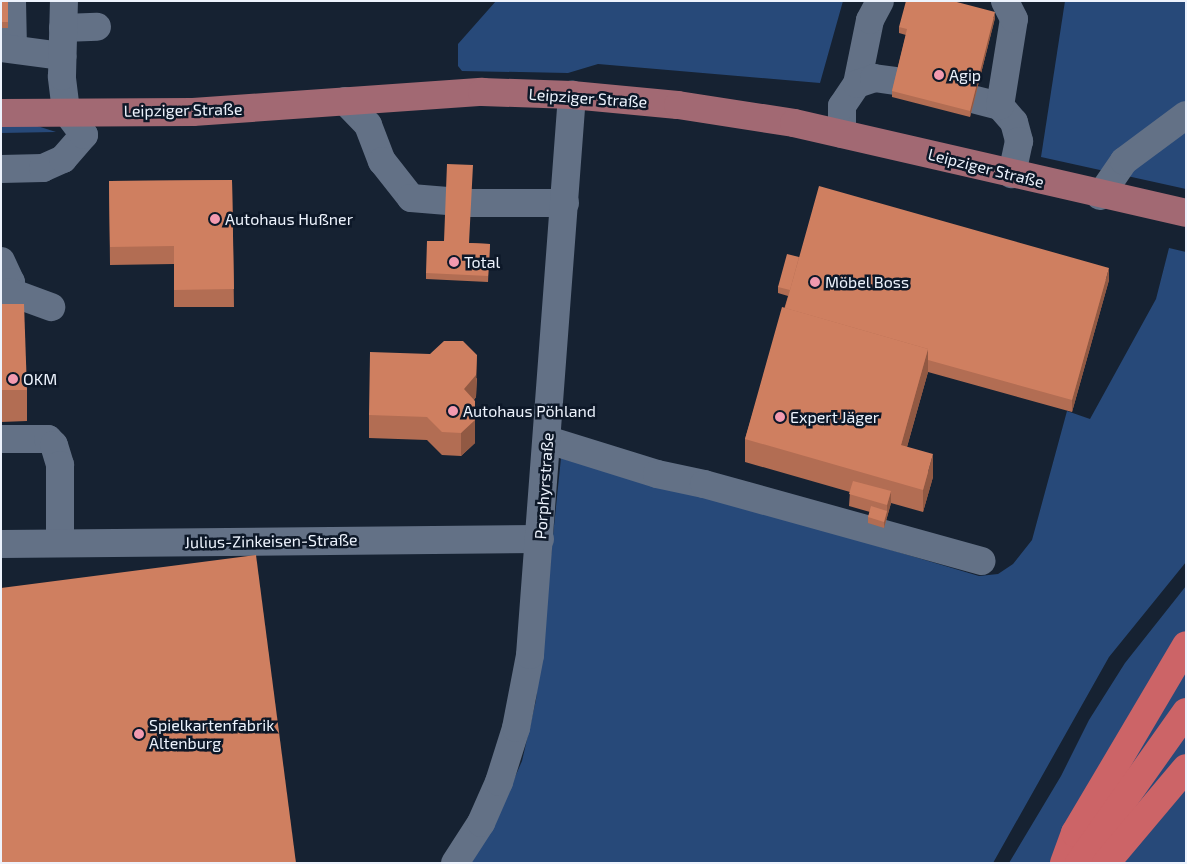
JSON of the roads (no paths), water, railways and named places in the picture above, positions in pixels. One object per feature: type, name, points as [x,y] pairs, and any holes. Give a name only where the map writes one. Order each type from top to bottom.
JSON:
[{"type":"highway","points":[[1064,863],[1074,833],[1186,645]]},
{"type":"highway","points":[[1080,863],[1186,712]]},
{"type":"highway","points":[[1106,863],[1186,768]]},
{"type":"main road","name":"Leipziger Straße","points":[[1,113],[193,112],[482,92],[572,95],[697,108],[842,134],[1100,196],[1186,213]]},
{"type":"street","points":[[12,1],[7,48],[62,56]]},
{"type":"street","points":[[842,134],[842,106],[857,84],[870,20],[880,1]]},
{"type":"street","points":[[1005,1],[1014,19],[988,103],[1014,122],[1019,141],[1012,174]]},
{"type":"street","points":[[1,170],[43,168],[62,159],[84,135],[66,112],[62,56],[63,14],[97,27]]},
{"type":"street","points":[[857,84],[874,78],[895,81]]},
{"type":"street","name":"Porphyrstraße","points":[[456,863],[480,823],[516,728],[530,655],[548,440],[572,95]]},
{"type":"street","points":[[345,101],[368,125],[382,161],[411,198],[472,203],[565,202]]},
{"type":"street","points":[[1100,196],[1124,161],[1186,115]]},
{"type":"street","points":[[1,261],[10,273],[5,298],[52,307]]},
{"type":"street","points":[[1,439],[48,439],[54,445],[60,465],[60,543]]},
{"type":"street","points":[[548,440],[657,474],[704,484],[982,561]]},
{"type":"street","name":"Julius-Zinkeisen-Straße","points":[[1,544],[540,539]]},
{"type":"place","name":"Agip","points":[[939,75]]},
{"type":"place","name":"Autohaus Hußner","points":[[215,219]]},
{"type":"place","name":"Total","points":[[454,262]]},
{"type":"place","name":"Möbel Boss","points":[[815,282]]},
{"type":"place","name":"OKM","points":[[13,379]]},
{"type":"place","name":"Autohaus Pöhland","points":[[453,411]]},
{"type":"place","name":"Expert Jäger","points":[[780,417]]},
{"type":"place","name":"Spielkartenfabrik Altenburg","points":[[139,734]]}]
